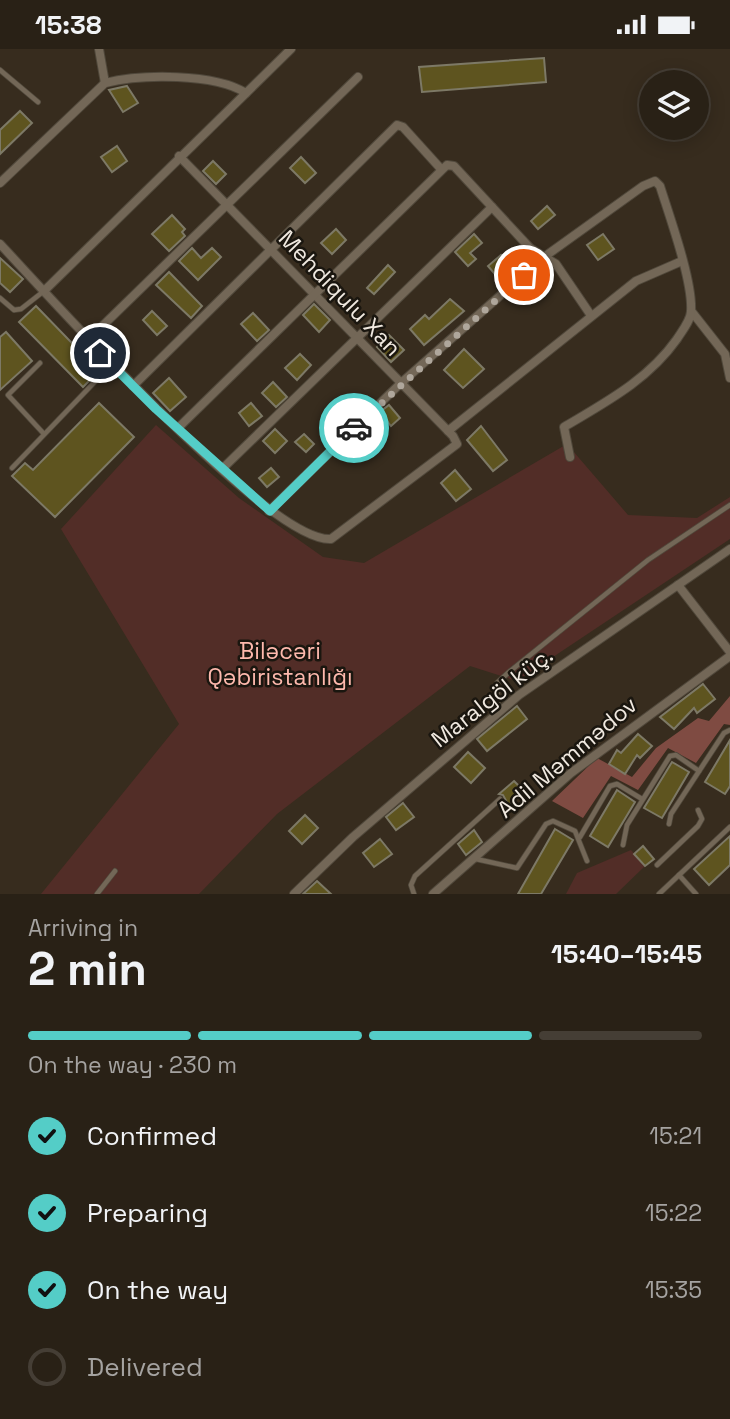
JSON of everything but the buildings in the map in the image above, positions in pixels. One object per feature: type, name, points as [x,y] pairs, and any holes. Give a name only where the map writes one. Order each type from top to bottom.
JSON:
[{"type":"street","points":[[99,49],[105,83]]},
{"type":"street","points":[[44,291],[291,49]]},
{"type":"street","points":[[0,183],[105,83],[127,77],[224,81],[246,93]]},
{"type":"street","points":[[88,340],[358,77]]},
{"type":"street","points":[[133,386],[397,125],[403,127],[441,169]]},
{"type":"street","name":"Mehdiqulu Xan","points":[[179,156],[448,431]]},
{"type":"street","points":[[178,428],[441,169],[454,166],[530,248],[556,264],[590,314]]},
{"type":"street","points":[[270,511],[401,383],[544,257],[643,186],[655,181],[660,186],[692,312],[725,354],[730,377]]},
{"type":"street","points":[[222,469],[492,207]]},
{"type":"street","points":[[0,244],[111,365],[222,469],[270,511],[320,540],[331,539],[451,452],[457,444],[448,431],[590,314],[636,281],[681,261]]},
{"type":"street","points":[[570,457],[564,427],[630,387],[661,361],[684,330],[692,312]]},
{"type":"street","name":"Maralgöl küç.","points":[[294,894],[353,837],[499,713],[730,549]]},
{"type":"street","points":[[678,585],[730,654]]},
{"type":"street","name":"Adil Məmmədov","points":[[433,894],[571,773],[730,654]]},
{"type":"lane","points":[[0,70],[38,102]]},
{"type":"lane","points":[[0,298],[14,310],[21,309],[44,291]]},
{"type":"lane","points":[[40,362],[8,395],[44,434]]},
{"type":"lane","points":[[12,468],[111,365]]},
{"type":"lane","points":[[499,713],[497,683],[509,672],[648,560],[730,505]]},
{"type":"lane","points":[[668,824],[671,814],[724,733],[730,730]]},
{"type":"lane","points":[[623,845],[627,825],[670,756],[676,755],[699,771]]},
{"type":"lane","points":[[580,838],[610,786],[617,784],[642,799]]},
{"type":"lane","points":[[414,894],[411,885],[415,876],[500,799]]},
{"type":"lane","points":[[657,865],[698,826],[702,819],[698,810]]},
{"type":"lane","points":[[476,859],[517,868],[549,821],[575,831],[587,861]]},
{"type":"lane","points":[[659,894],[730,827]]},
{"type":"lane","points":[[97,894],[115,871]]},
{"type":"lane","points":[[679,875],[696,894]]},
{"type":"green space","name":"Biləcəri Qəbiristanlığı","points":[[156,425],[239,498],[323,557],[364,563],[567,444],[628,515],[697,518],[730,497],[730,539],[517,681],[470,666],[277,814],[199,894],[41,894],[179,724],[61,529]]},
{"type":"green space","points":[[631,850],[645,866],[616,894],[566,894],[577,873]]},
{"type":"shaded area","points":[[730,696],[730,725],[724,724],[696,763],[668,748],[638,790],[611,776],[583,818],[552,801],[597,758],[632,777],[656,748],[698,718],[709,721]]},
{"type":"way so far","points":[[354,428],[524,275]]},
{"type":"route","points":[[100,353],[156,409],[270,511],[354,428]]}]
